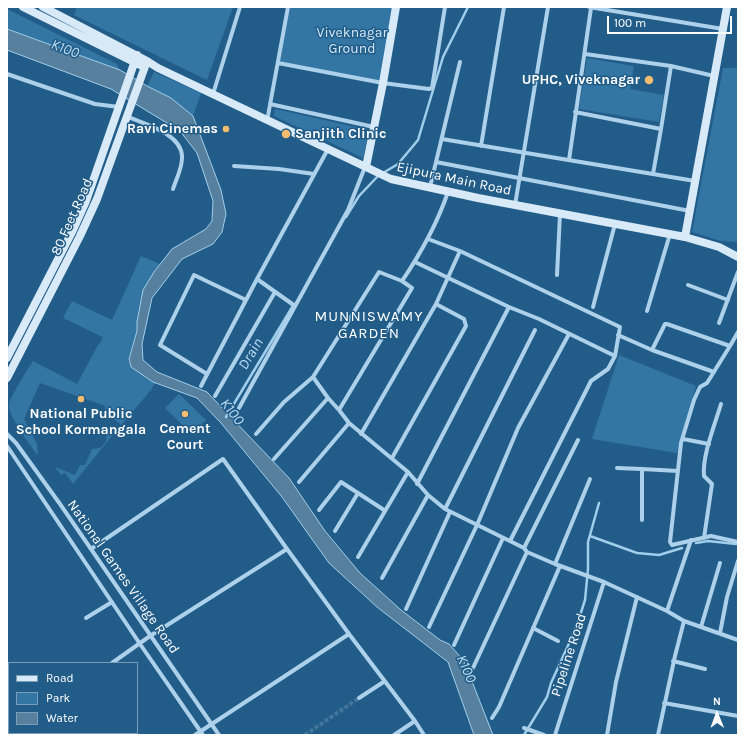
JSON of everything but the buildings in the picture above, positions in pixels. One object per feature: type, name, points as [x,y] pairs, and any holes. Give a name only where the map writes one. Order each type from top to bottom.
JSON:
[{"type":"street","name":"Ejipura Main Road","points":[[23,7],[146,64],[158,68],[391,179],[448,192],[685,237],[719,247],[738,257]]},
{"type":"street","name":"Ejipura Main Road","points":[[43,7],[136,59]]},
{"type":"street","points":[[212,94],[240,7]]},
{"type":"street","points":[[267,120],[288,7]]},
{"type":"street","points":[[239,408],[348,210],[366,167],[383,83],[396,7]]},
{"type":"street","points":[[278,63],[383,83],[429,89],[432,88],[446,7]]},
{"type":"street","points":[[481,146],[504,7]]},
{"type":"street","points":[[515,205],[548,7]]},
{"type":"street","points":[[569,160],[575,112],[585,54],[590,7],[723,29]]},
{"type":"street","points":[[685,237],[727,7]]},
{"type":"street","points":[[585,54],[671,66],[714,76]]},
{"type":"street","name":"80 Feet Road","points":[[7,358],[45,286],[86,201],[136,59]]},
{"type":"street","points":[[430,187],[460,62]]},
{"type":"street","name":"80 Feet Road","points":[[7,378],[80,236],[97,199],[146,64]]},
{"type":"street","points":[[653,174],[662,129],[671,66]]},
{"type":"street","points":[[7,74],[94,104],[120,104]]},
{"type":"street","points":[[270,104],[374,127]]},
{"type":"street","points":[[575,112],[662,129]]},
{"type":"street","points":[[126,116],[167,134],[175,140],[181,150],[182,162],[173,189]]},
{"type":"street","points":[[442,139],[695,181]]},
{"type":"street","points":[[201,386],[328,149]]},
{"type":"street","points":[[436,162],[690,211]]},
{"type":"street","points":[[234,166],[279,169],[314,174]]},
{"type":"street","points":[[402,281],[428,239],[443,207],[448,192]]},
{"type":"street","points":[[557,275],[560,214]]},
{"type":"street","points":[[592,307],[615,224]]},
{"type":"street","points":[[72,232],[80,236]]},
{"type":"street","points":[[647,311],[670,234]]},
{"type":"street","points":[[428,239],[460,250],[620,327],[614,356],[608,369],[591,381],[510,541]]},
{"type":"street","points":[[360,434],[436,304],[460,250]]},
{"type":"street","points":[[415,262],[447,279],[508,307],[539,319],[614,356]]},
{"type":"street","points":[[256,434],[284,402],[313,377],[379,272],[402,281],[412,288],[339,410]]},
{"type":"street","points":[[719,323],[738,272]]},
{"type":"street","points":[[207,374],[160,345],[194,275],[246,300]]},
{"type":"street","points":[[257,279],[294,306]]},
{"type":"street","points":[[688,285],[728,300]]},
{"type":"street","points":[[45,286],[52,291]]},
{"type":"street","points":[[215,396],[275,292]]},
{"type":"street","points":[[392,458],[466,326],[464,319],[436,304]]},
{"type":"street","points":[[417,484],[508,307]]},
{"type":"street","points":[[652,350],[664,324],[730,346]]},
{"type":"street","points":[[445,509],[535,330]]},
{"type":"street","points":[[738,332],[707,383],[700,387],[694,400],[683,438],[670,542],[672,545],[711,536],[738,542]]},
{"type":"street","points":[[429,627],[477,525],[518,428],[569,334]]},
{"type":"street","points":[[618,335],[652,350],[714,372]]},
{"type":"street","points":[[313,377],[349,424],[408,472],[417,484],[445,509],[555,564],[604,582],[684,621],[738,640]]},
{"type":"street","points":[[274,459],[328,398]]},
{"type":"street","points":[[704,538],[712,484],[704,476],[703,470],[721,404]]},
{"type":"street","points":[[299,482],[349,424]]},
{"type":"street","name":"National Games Village Road","points":[[7,434],[16,443],[91,549],[219,735]]},
{"type":"street","points":[[683,438],[709,444]]},
{"type":"street","points":[[473,668],[526,550],[578,440]]},
{"type":"street","name":"National Games Village Road","points":[[7,446],[140,644],[202,733]]},
{"type":"street","points":[[91,549],[223,459],[286,549],[424,735]]},
{"type":"street","points":[[618,468],[678,471]]},
{"type":"street","points":[[642,469],[642,520]]},
{"type":"street","points":[[358,557],[384,510],[408,472]]},
{"type":"street","points":[[555,564],[590,479]]},
{"type":"street","points":[[319,510],[341,482],[384,510]]},
{"type":"street","points":[[335,532],[358,493]]},
{"type":"street","points":[[382,578],[428,495]]},
{"type":"street","points":[[406,609],[450,512]]},
{"type":"street","points":[[454,645],[503,538]]},
{"type":"street","points":[[667,612],[691,540]]},
{"type":"street","points":[[113,662],[150,636],[286,549]]},
{"type":"street","points":[[720,633],[727,597],[738,561]]},
{"type":"street","points":[[701,627],[720,563]]},
{"type":"street","points":[[492,718],[560,566]]},
{"type":"street","name":"Pipeline Road","points":[[554,735],[604,582]]},
{"type":"street","points":[[607,735],[616,682],[637,597]]},
{"type":"street","points":[[86,618],[112,602]]},
{"type":"street","points":[[658,735],[664,703],[684,621]]},
{"type":"street","points":[[533,628],[558,641]]},
{"type":"street","points":[[195,735],[202,733],[212,724],[348,634]]},
{"type":"street","points":[[674,661],[705,669]]},
{"type":"street","points":[[359,698],[384,681]]},
{"type":"street","points":[[664,703],[738,716]]},
{"type":"street","points":[[394,735],[415,721]]},
{"type":"street","points":[[524,728],[544,735]]},
{"type":"green space","points":[[77,7],[233,7],[207,80],[74,15]]},
{"type":"green space","name":"Viveknagar Ground","points":[[290,7],[393,7],[382,81],[278,63]]},
{"type":"green space","points":[[7,9],[117,64],[120,70],[7,29]]},
{"type":"green space","points":[[587,58],[634,66],[630,89],[664,95],[659,122],[579,109]]},
{"type":"green space","points":[[723,68],[738,68],[738,242],[721,241],[692,232]]},
{"type":"green space","points":[[154,72],[201,93],[193,116],[171,98],[147,87]]},
{"type":"green space","points":[[275,109],[369,130],[363,158],[274,116]]},
{"type":"green space","points":[[141,256],[160,264],[154,272],[140,312],[137,322],[137,331],[128,360],[131,367],[156,382],[121,425],[109,415],[105,414],[105,406],[40,383],[24,419],[37,444],[37,455],[16,424],[10,411],[10,403],[15,391],[33,361],[77,384],[103,337],[63,318],[72,301],[112,320]]},
{"type":"green space","points":[[619,355],[696,386],[677,453],[592,439]]},
{"type":"green space","name":"Cement Court","points":[[179,394],[206,420],[192,434],[165,408]]},
{"type":"green space","points":[[111,425],[116,431],[73,484],[65,473],[61,475],[55,467],[75,475],[80,465],[85,465],[92,449],[100,448],[106,442],[107,428]]},
{"type":"water","name":"K100","points":[[7,29],[120,70],[171,98],[193,116],[221,190],[226,214],[222,232],[213,244],[182,259],[152,298],[142,344],[143,360],[157,372],[207,392],[289,478],[325,531],[360,573],[401,610],[440,640],[449,644],[464,661],[493,735],[474,735],[448,662],[377,607],[329,563],[282,497],[221,423],[197,398],[153,382],[131,367],[129,359],[137,331],[137,322],[143,290],[154,272],[172,249],[206,229],[212,221],[213,201],[197,153],[180,131],[111,89],[7,50]]},
{"type":"waterway","points":[[383,173],[398,164],[418,140],[443,57],[468,7]]},
{"type":"waterway","points":[[346,217],[359,196],[378,176]]},
{"type":"waterway","name":"Drain","points":[[226,417],[294,304]]},
{"type":"waterway","points":[[524,735],[547,697],[551,683],[576,628],[585,600],[588,569],[588,542],[599,503]]},
{"type":"waterway","points":[[590,536],[637,553],[659,555],[682,548]]},
{"type":"waterway","points":[[696,543],[708,541],[736,544]]},
{"type":"tunnel","points":[[305,735],[359,698]]},
{"type":"place","name":"UPHC, Viveknagar","points":[[649,80]]},
{"type":"place","name":"Ravi Cinemas","points":[[226,129]]},
{"type":"place","name":"Sanjith Clinic","points":[[286,134]]},
{"type":"place","name":"National Public School Kormangala","points":[[81,399]]},
{"type":"place","name":"Cement Court","points":[[185,414]]},
{"type":"district","name":"MUNNISWAMY GARDEN","points":[[369,326]]}]
